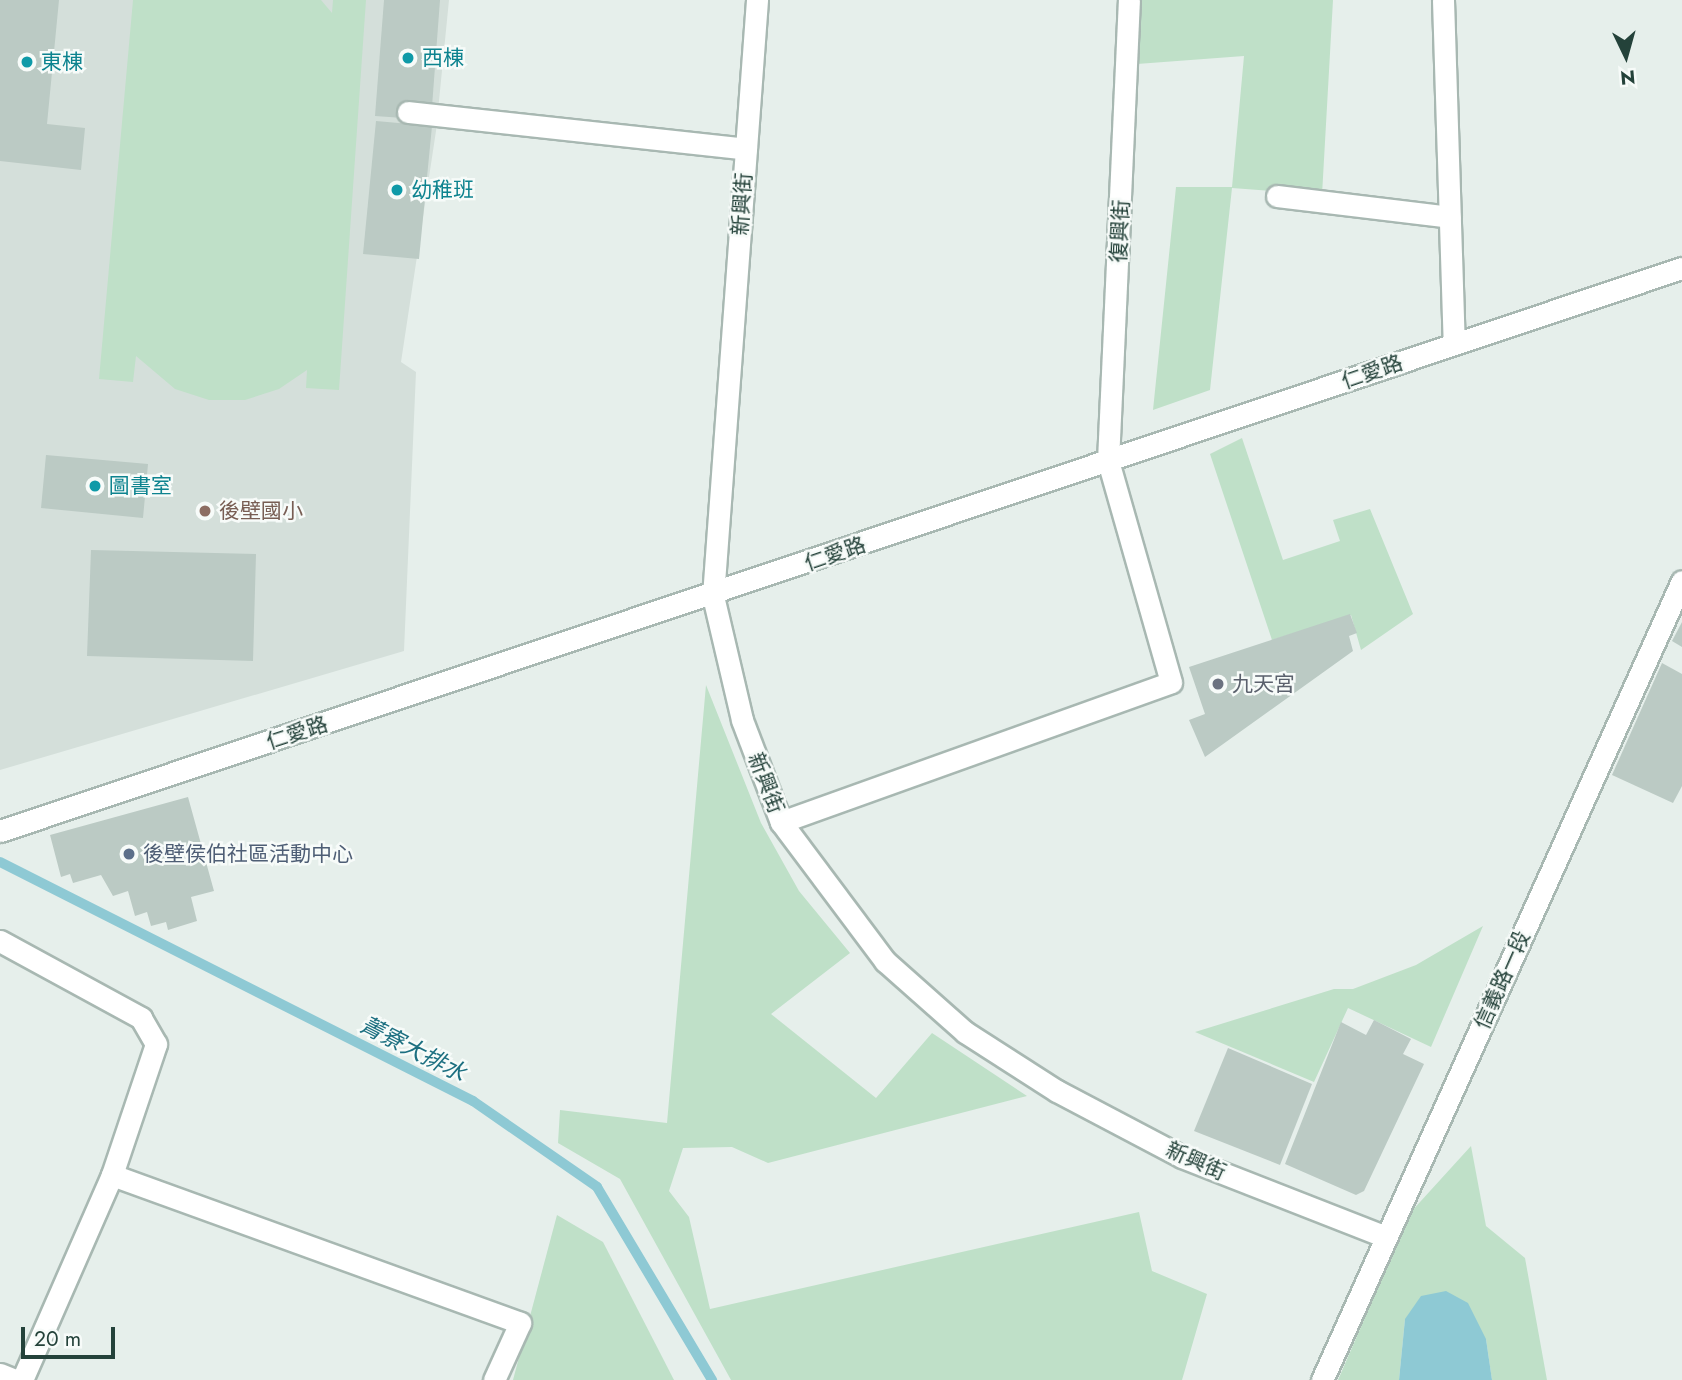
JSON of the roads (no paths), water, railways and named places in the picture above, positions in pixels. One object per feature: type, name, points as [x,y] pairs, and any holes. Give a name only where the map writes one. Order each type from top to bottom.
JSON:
[{"type":"street","name":"新興街","points":[[757,0],[713,596],[742,720],[781,822],[885,961],[965,1032],[1057,1091],[1182,1157],[1386,1237]]},
{"type":"street","name":"復興街","points":[[781,822],[1171,682],[1108,461],[1129,0]]},
{"type":"street","points":[[1443,0],[1454,344]]},
{"type":"street","points":[[408,113],[746,149]]},
{"type":"street","points":[[1276,196],[1450,217]]},
{"type":"street","name":"仁愛路","points":[[0,831],[713,596],[1454,344],[1678,274]]},
{"type":"street","name":"信義路一段","points":[[1322,1380],[1682,581]]},
{"type":"street","points":[[0,941],[141,1018],[156,1044],[112,1175],[22,1380]]},
{"type":"street","points":[[112,1175],[520,1323],[494,1380]]},
{"type":"street","points":[[0,1374],[15,1380]]},
{"type":"water","points":[[1446,1291],[1468,1303],[1486,1339],[1492,1380],[1399,1380],[1405,1319],[1421,1296]]},
{"type":"waterway","name":"菁寮大排水","points":[[0,862],[473,1101],[597,1187],[712,1380]]},
{"type":"place","name":"西棟","points":[[408,58]]},
{"type":"place","name":"東棟","points":[[27,62]]},
{"type":"place","name":"幼稚班","points":[[397,190]]},
{"type":"place","name":"圖書室","points":[[95,486]]},
{"type":"place","name":"後壁國小","points":[[205,511]]},
{"type":"place","name":"九天宮","points":[[1218,684]]},
{"type":"place","name":"後壁侯伯社區活動中心","points":[[129,854]]}]
